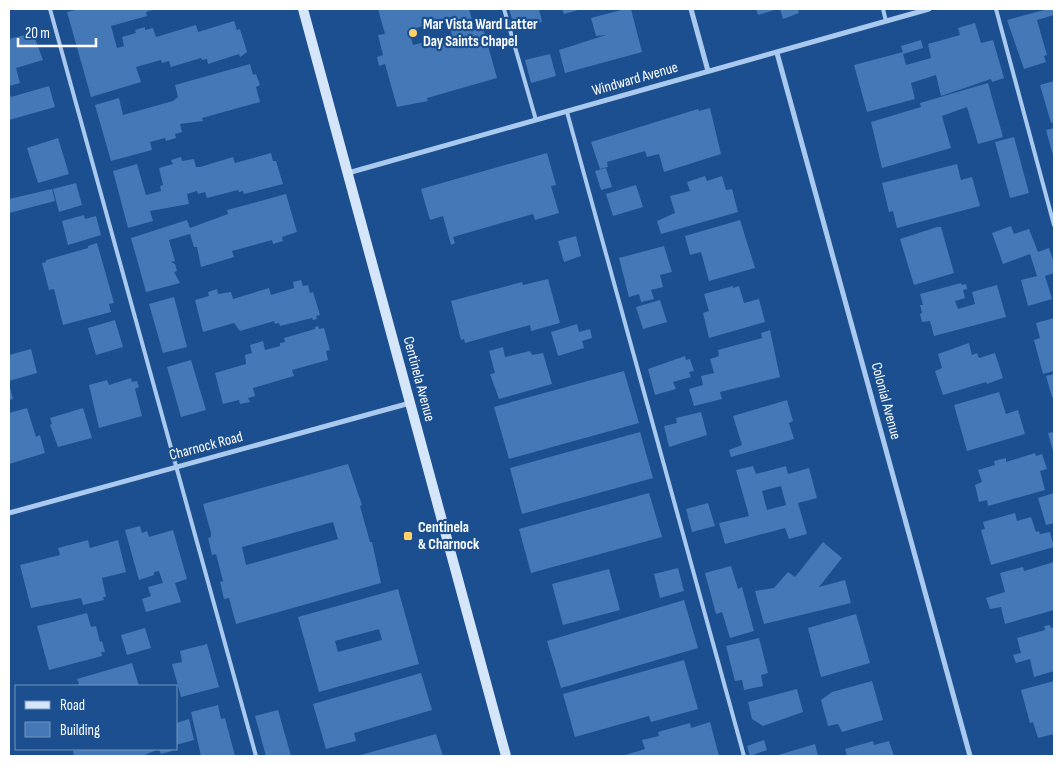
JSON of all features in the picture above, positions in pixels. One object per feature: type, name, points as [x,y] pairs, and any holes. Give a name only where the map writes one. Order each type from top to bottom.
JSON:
[{"type":"main road","name":"Centinela Avenue","points":[[303,9],[506,756]]},
{"type":"street","points":[[691,9],[708,71]]},
{"type":"street","name":"Windward Avenue","points":[[347,173],[929,9]]},
{"type":"street","name":"Colonial Avenue","points":[[777,53],[970,756]]},
{"type":"street","name":"Charnock Road","points":[[9,513],[410,403]]},
{"type":"lane","points":[[50,9],[256,756]]},
{"type":"lane","points":[[504,9],[536,120]]},
{"type":"lane","points":[[883,9],[886,21]]},
{"type":"lane","points":[[996,9],[1054,225]]},
{"type":"lane","points":[[567,112],[744,756]]},
{"type":"building","points":[[79,9],[156,9],[146,12],[147,16],[111,26],[117,48],[124,46],[122,37],[136,33],[135,30],[145,27],[145,30],[153,28],[156,37],[196,25],[198,32],[234,21],[237,30],[240,29],[247,52],[240,57],[239,54],[208,64],[207,59],[202,60],[201,58],[171,67],[169,61],[162,63],[161,60],[136,67],[141,82],[91,97],[67,12]]},
{"type":"building","points":[[378,9],[469,9],[475,30],[483,28],[497,78],[427,98],[428,101],[397,107],[385,64],[379,66],[377,57],[383,55],[378,35],[385,34]],"holes":[[[448,19],[452,35],[413,45],[409,30]]]},
{"type":"building","points":[[509,9],[539,9],[542,22],[515,29]]},
{"type":"building","points":[[562,9],[582,9],[564,14]]},
{"type":"building","points":[[631,9],[642,52],[565,73],[559,50],[606,35],[596,36],[591,18]]},
{"type":"building","points":[[756,9],[778,9],[758,15]]},
{"type":"building","points":[[780,9],[798,9],[799,13],[783,19]]},
{"type":"building","points":[[1054,9],[1054,15],[1037,20],[1047,55],[1044,56],[1046,62],[1024,69],[1007,20]]},
{"type":"building","points":[[975,23],[981,43],[993,40],[1004,78],[992,82],[991,79],[941,96],[936,75],[911,83],[915,99],[867,112],[854,65],[903,52],[901,46],[921,40],[923,48],[903,54],[906,65],[931,58],[928,44],[960,35],[958,28]]},
{"type":"building","points":[[33,33],[43,60],[16,68],[20,83],[9,86],[9,39]]},
{"type":"building","points":[[550,54],[556,76],[531,83],[525,60]]},
{"type":"building","points":[[250,64],[253,75],[256,74],[260,85],[256,87],[260,102],[202,118],[203,121],[180,124],[182,132],[175,134],[176,138],[166,141],[165,138],[150,142],[152,150],[111,161],[95,105],[119,98],[123,115],[173,101],[178,97],[175,85]]},
{"type":"building","points":[[1054,81],[1054,122],[1051,123],[1040,85]]},
{"type":"building","points":[[988,83],[1003,137],[978,144],[967,107],[942,116],[951,148],[882,168],[871,122],[921,107],[920,103]]},
{"type":"building","points":[[49,86],[55,107],[9,120],[9,91],[11,97]]},
{"type":"building","points":[[710,108],[721,154],[664,172],[659,154],[647,157],[645,151],[607,162],[608,167],[600,169],[591,142],[698,109],[699,111]]},
{"type":"building","points":[[1054,128],[1054,159],[1046,130]]},
{"type":"building","points":[[1014,137],[1029,193],[1010,198],[995,142]]},
{"type":"building","points":[[58,138],[69,174],[38,183],[27,148]]},
{"type":"building","points":[[271,153],[273,161],[276,161],[283,184],[244,194],[243,191],[239,192],[238,190],[207,198],[205,192],[198,194],[197,191],[187,194],[189,204],[150,211],[153,221],[128,228],[113,171],[137,164],[146,195],[161,191],[160,186],[163,185],[159,168],[173,164],[171,160],[181,157],[182,161],[194,159],[196,167],[200,167],[233,157],[235,163]]},
{"type":"building","points":[[547,153],[556,185],[551,186],[559,213],[535,220],[533,214],[453,237],[455,243],[451,245],[443,216],[430,220],[421,189]]},
{"type":"building","points":[[957,164],[961,180],[972,177],[980,206],[897,228],[893,211],[889,212],[882,183]]},
{"type":"building","points":[[606,168],[612,187],[601,190],[595,171]]},
{"type":"building","points":[[705,176],[707,181],[722,176],[726,190],[732,189],[738,212],[661,234],[657,221],[675,213],[670,196],[690,191],[687,182]]},
{"type":"building","points":[[76,183],[82,205],[59,212],[53,189]]},
{"type":"building","points":[[636,185],[643,207],[613,216],[606,194]]},
{"type":"building","points":[[52,189],[55,201],[9,213],[9,199]]},
{"type":"building","points":[[286,194],[297,232],[282,237],[283,241],[273,244],[272,240],[232,251],[234,257],[201,267],[197,247],[194,247],[190,234],[169,240],[175,261],[171,262],[175,264],[177,271],[174,272],[180,283],[146,292],[131,238],[187,220],[190,228],[228,214],[227,210]]},
{"type":"building","points":[[84,215],[85,219],[96,216],[101,235],[68,245],[62,221]]},
{"type":"building","points":[[740,220],[755,268],[709,281],[701,252],[690,255],[685,236]]},
{"type":"building","points":[[1011,226],[1014,234],[1029,229],[1038,252],[1049,248],[1054,263],[1054,273],[1045,276],[1052,299],[1028,306],[1021,280],[1037,276],[1030,254],[1003,264],[992,233]]},
{"type":"building","points":[[941,227],[954,273],[914,285],[900,239]]},
{"type":"building","points":[[576,236],[581,256],[564,262],[558,241]]},
{"type":"building","points":[[97,243],[114,303],[109,304],[111,312],[63,325],[54,289],[49,290],[42,263],[46,262],[46,260],[88,248],[88,246]]},
{"type":"building","points":[[664,246],[672,272],[660,275],[663,287],[651,290],[654,299],[641,302],[639,294],[629,297],[619,258]]},
{"type":"building","points":[[548,279],[560,323],[531,331],[530,325],[465,343],[464,339],[461,340],[451,301],[522,282],[523,285]]},
{"type":"building","points":[[301,280],[303,286],[308,285],[310,293],[313,292],[320,315],[316,316],[317,319],[313,320],[312,318],[280,326],[279,323],[275,324],[274,321],[240,331],[234,323],[203,332],[195,300],[209,296],[208,292],[217,289],[218,294],[231,292],[233,299],[269,288],[271,295],[294,288],[293,282]]},
{"type":"building","points":[[961,283],[962,285],[966,284],[967,289],[963,290],[965,298],[955,301],[958,309],[975,304],[972,292],[997,285],[1006,317],[934,336],[930,321],[922,322],[920,305],[923,305],[920,294]]},
{"type":"building","points":[[733,286],[733,288],[739,286],[744,303],[759,299],[765,322],[709,338],[703,313],[709,311],[704,294]]},
{"type":"building","points":[[174,297],[187,347],[163,353],[149,304]]},
{"type":"building","points":[[660,300],[667,322],[643,329],[636,307]]},
{"type":"building","points":[[1054,318],[1054,371],[1043,374],[1034,340],[1040,338],[1036,323]]},
{"type":"building","points":[[115,320],[123,347],[96,355],[88,328]]},
{"type":"building","points":[[577,324],[579,332],[590,329],[592,338],[582,341],[584,348],[558,356],[551,332]]},
{"type":"building","points":[[318,326],[319,329],[324,328],[330,350],[326,351],[328,360],[292,370],[294,376],[253,388],[255,396],[248,398],[250,402],[240,404],[239,400],[223,404],[215,373],[246,364],[245,355],[252,353],[250,345],[263,341],[265,350],[280,346],[280,343],[285,342],[284,338],[315,329]]},
{"type":"building","points":[[770,330],[780,377],[720,392],[722,399],[694,406],[689,389],[703,385],[701,376],[714,373],[710,359],[719,356],[718,350],[762,338],[761,333]]},
{"type":"building","points":[[969,343],[972,355],[977,353],[979,358],[995,353],[1003,378],[943,395],[935,371],[942,368],[938,354]]},
{"type":"building","points":[[503,347],[505,357],[530,351],[532,355],[543,353],[552,384],[499,399],[490,374],[495,373],[489,351]]},
{"type":"building","points":[[31,349],[37,373],[9,381],[9,355]]},
{"type":"building","points":[[685,356],[686,360],[690,359],[694,371],[689,372],[691,377],[673,382],[676,389],[655,395],[648,369]]},
{"type":"building","points":[[191,360],[206,410],[181,417],[167,367]]},
{"type":"building","points":[[624,371],[639,423],[509,459],[494,407]]},
{"type":"building","points":[[1054,374],[1054,397],[1052,397],[1046,376]]},
{"type":"building","points":[[131,378],[132,382],[137,381],[139,387],[135,389],[142,416],[99,428],[89,385],[107,380],[109,385]]},
{"type":"building","points":[[9,384],[13,399],[9,400]]},
{"type":"building","points":[[999,392],[1006,414],[1018,410],[1025,434],[967,451],[954,405]]},
{"type":"building","points":[[787,400],[793,421],[789,423],[794,439],[731,457],[729,450],[742,445],[733,416]]},
{"type":"building","points":[[27,408],[36,437],[40,435],[45,453],[9,464],[9,413]]},
{"type":"building","points":[[83,408],[92,438],[58,447],[50,425],[52,424],[50,418]]},
{"type":"building","points":[[701,412],[707,435],[669,447],[664,426],[677,423],[676,418]]},
{"type":"building","points":[[640,432],[653,478],[522,514],[510,468]]},
{"type":"building","points":[[1054,432],[1054,455],[1048,433]]},
{"type":"building","points":[[1035,453],[1036,456],[1042,454],[1047,469],[1040,471],[1045,490],[988,506],[987,500],[979,502],[975,485],[982,482],[978,470],[995,465],[994,461],[1006,458],[1006,462]]},
{"type":"building","points":[[348,464],[362,505],[360,506],[370,542],[372,542],[381,583],[236,624],[229,598],[224,599],[220,582],[223,581],[216,554],[212,555],[208,538],[211,537],[211,533],[203,504]],"holes":[[[333,522],[338,539],[246,565],[242,547]]]},
{"type":"building","points":[[753,466],[756,474],[786,466],[788,474],[809,468],[817,498],[798,503],[807,534],[789,539],[785,528],[725,544],[719,523],[749,516],[736,470]],"holes":[[[781,486],[786,505],[767,510],[762,491]]]},
{"type":"building","points":[[649,493],[662,537],[531,573],[519,529]]},
{"type":"building","points":[[1054,493],[1054,523],[1046,525],[1038,498]]},
{"type":"building","points":[[708,503],[715,526],[692,532],[686,509]]},
{"type":"building","points":[[1015,513],[1017,521],[1031,517],[1036,532],[1039,531],[1040,534],[1050,532],[1054,547],[991,565],[981,530],[985,529],[983,522]]},
{"type":"building","points":[[140,526],[142,533],[147,531],[149,537],[173,530],[187,579],[175,583],[181,602],[146,612],[142,599],[151,596],[148,587],[163,583],[159,571],[154,572],[154,575],[139,580],[125,530]]},
{"type":"building","points":[[88,540],[90,548],[118,540],[126,572],[102,578],[106,597],[103,597],[104,600],[83,605],[81,598],[31,608],[20,565],[60,555],[58,548]]},
{"type":"building","points":[[823,542],[842,558],[819,587],[845,580],[851,603],[764,624],[755,591],[774,588],[788,572],[795,577]]},
{"type":"building","points":[[1054,562],[1054,610],[1005,624],[1001,607],[990,609],[986,598],[1005,592],[1000,573],[1023,567],[1024,571]]},
{"type":"building","points":[[731,566],[738,589],[742,587],[754,631],[730,638],[722,612],[716,614],[705,573]]},
{"type":"building","points":[[678,568],[684,591],[660,598],[654,574]]},
{"type":"building","points":[[609,569],[620,610],[563,625],[552,584]]},
{"type":"building","points":[[398,589],[419,664],[319,692],[298,617]],"holes":[[[379,629],[382,640],[338,652],[335,641]]]},
{"type":"building","points":[[684,600],[698,648],[561,688],[547,641]]},
{"type":"building","points":[[87,613],[91,627],[96,626],[105,652],[101,652],[102,656],[49,670],[37,626]]},
{"type":"building","points":[[856,614],[870,663],[821,677],[808,628]]},
{"type":"building","points":[[1050,625],[1051,628],[1054,627],[1054,671],[1034,677],[1030,659],[1016,663],[1013,655],[1021,653],[1017,638],[1045,630],[1044,626]]},
{"type":"building","points":[[145,628],[151,648],[127,655],[121,635]]},
{"type":"building","points":[[759,638],[768,673],[761,675],[763,686],[744,690],[742,680],[735,681],[726,646]]},
{"type":"building","points":[[207,644],[219,687],[181,697],[172,664],[182,662],[180,651]]},
{"type":"building","points":[[684,660],[698,709],[651,722],[649,716],[575,737],[563,694]]},
{"type":"building","points":[[132,663],[139,685],[76,685],[79,684],[77,679]]},
{"type":"building","points":[[421,673],[432,710],[354,733],[356,741],[326,749],[313,704]]},
{"type":"building","points":[[872,681],[883,720],[842,732],[838,724],[828,726],[821,700],[832,692]]},
{"type":"building","points":[[1054,681],[1054,734],[1038,738],[1033,722],[1030,723],[1021,690]]},
{"type":"building","points":[[797,689],[803,712],[763,726],[752,719],[748,702]]},
{"type":"building","points":[[218,705],[221,719],[225,718],[235,756],[201,756],[191,712]]},
{"type":"building","points":[[278,710],[291,756],[266,756],[255,716]]},
{"type":"building","points":[[189,719],[194,740],[178,744],[178,722]]},
{"type":"building","points":[[710,722],[719,756],[622,756],[645,749],[642,740],[659,736],[658,732],[690,723],[691,728]]},
{"type":"building","points":[[436,734],[443,756],[357,756]]},
{"type":"building","points":[[764,740],[767,750],[750,756],[747,746]]},
{"type":"building","points":[[873,741],[874,745],[889,741],[894,756],[847,756],[845,749]]},
{"type":"building","points":[[815,744],[818,756],[775,756]]},
{"type":"building","points":[[157,750],[142,756],[74,756],[73,751]]},
{"type":"building","points":[[159,750],[172,751],[161,754]]},
{"type":"place","name":"Mar Vista Ward Latter Day Saints Chapel","points":[[413,33]]},
{"type":"place","name":"Centinela & Charnock","points":[[408,536]]}]
